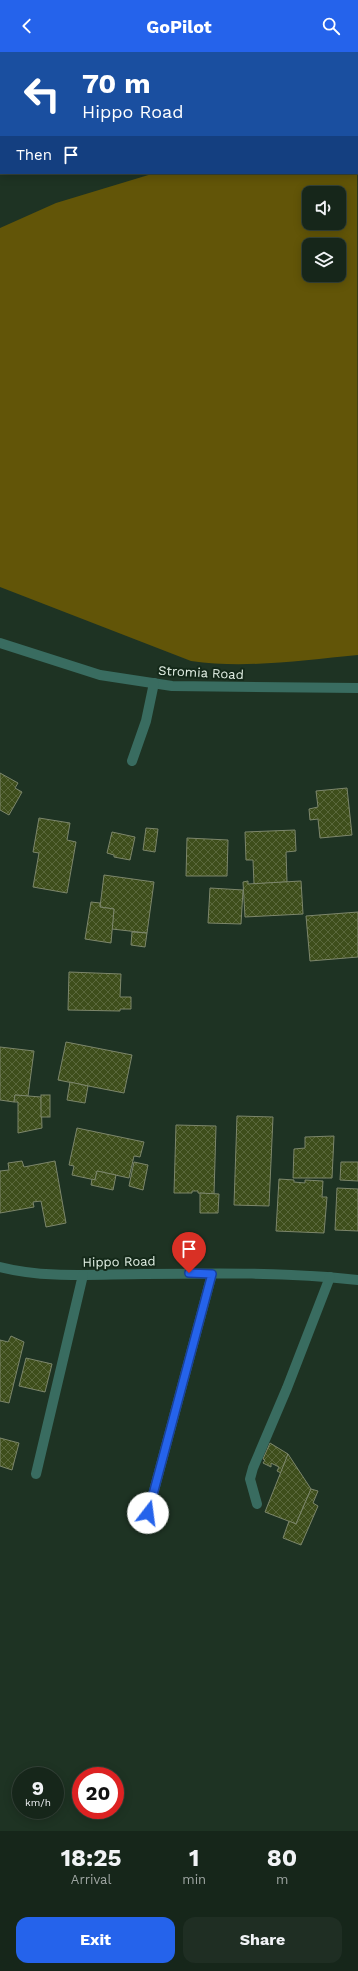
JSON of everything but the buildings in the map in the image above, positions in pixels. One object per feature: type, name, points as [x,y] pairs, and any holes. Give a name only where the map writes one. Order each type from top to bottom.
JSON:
[{"type":"street","name":"Stromia Road","points":[[0,643],[100,675],[172,686],[358,688]]},
{"type":"street","points":[[132,761],[146,722],[154,683]]},
{"type":"street","name":"Hippo Road","points":[[0,1267],[41,1274],[212,1274],[330,1277],[358,1280]]},
{"type":"street","points":[[148,1513],[212,1274]]},
{"type":"street","points":[[36,1474],[82,1275]]},
{"type":"street","points":[[257,1504],[250,1479],[253,1468],[287,1388],[330,1277]]},
{"type":"shaded area","points":[[152,174],[357,174],[358,655],[254,664],[191,661],[0,587],[0,228],[56,203]]},
{"type":"route","points":[[148,1513],[212,1274],[189,1273]]}]
